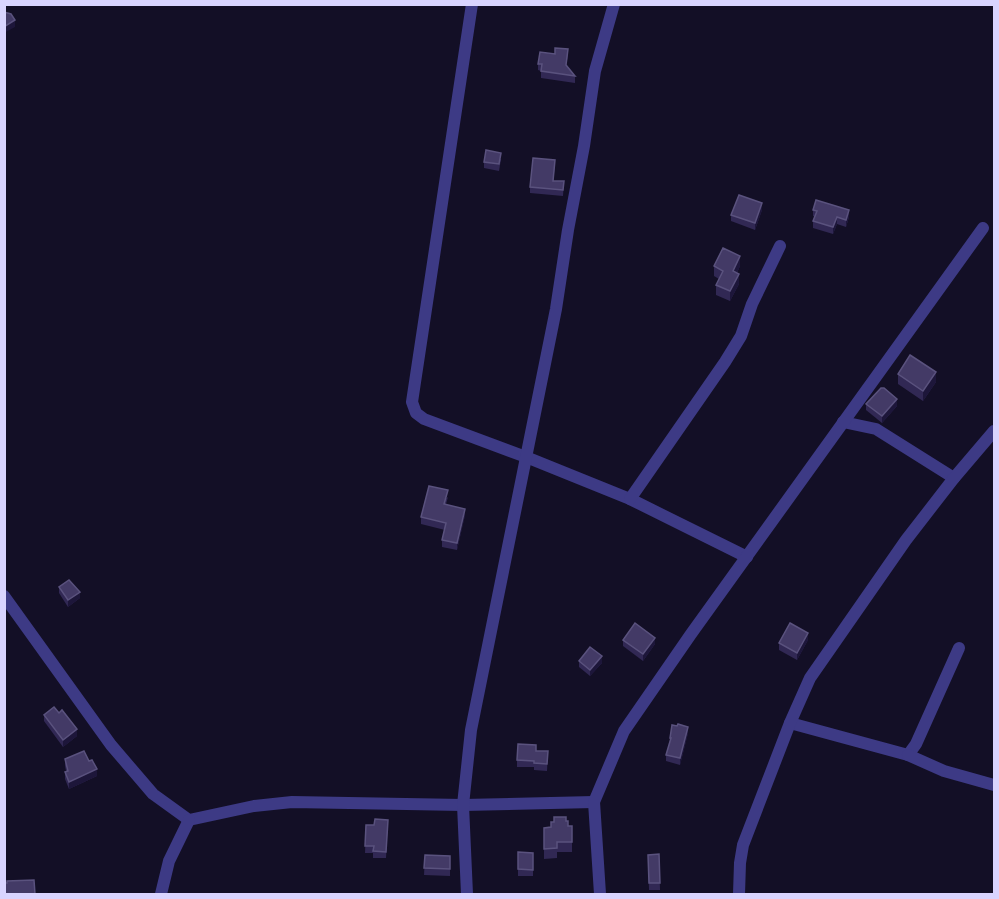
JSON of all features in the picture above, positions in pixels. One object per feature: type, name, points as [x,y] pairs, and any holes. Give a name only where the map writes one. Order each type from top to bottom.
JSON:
[{"type":"street","points":[[472,4],[412,402],[416,413],[424,419],[526,457],[630,500],[747,557]]},
{"type":"street","points":[[467,894],[463,805],[471,730],[556,309],[595,71],[614,4]]},
{"type":"street","points":[[600,894],[594,802],[624,731],[983,228]]},
{"type":"street","points":[[630,500],[741,336],[752,304],[780,246]]},
{"type":"street","points":[[843,422],[876,429],[954,478]]},
{"type":"street","points":[[739,894],[743,845],[790,723],[810,678],[906,540],[994,431]]},
{"type":"street","points":[[4,596],[111,745],[153,794],[189,820],[271,803],[463,805],[594,802]]},
{"type":"street","points":[[908,755],[916,744],[959,648]]},
{"type":"street","points":[[790,723],[908,755],[944,771],[994,785]]},
{"type":"street","points":[[161,894],[169,861],[189,820]]},
{"type":"building","points":[[4,12],[11,14],[15,20],[4,27]]},
{"type":"building","points":[[555,48],[568,49],[566,65],[575,76],[541,71],[542,64],[538,64],[540,52],[555,54]]},
{"type":"building","points":[[486,150],[501,153],[499,164],[484,162]]},
{"type":"building","points":[[533,158],[555,160],[553,181],[564,181],[563,190],[530,187]]},
{"type":"building","points":[[739,195],[762,203],[755,223],[731,215]]},
{"type":"building","points":[[816,200],[849,210],[846,220],[837,217],[833,227],[813,221],[817,211],[813,210]]},
{"type":"building","points":[[723,248],[740,256],[733,271],[739,274],[730,291],[716,285],[723,271],[714,266]]},
{"type":"building","points":[[910,355],[936,372],[923,391],[898,374]]},
{"type":"building","points":[[881,388],[897,399],[882,416],[866,404]]},
{"type":"building","points":[[429,486],[448,490],[444,504],[465,509],[457,543],[442,540],[446,523],[421,517]]},
{"type":"building","points":[[69,580],[80,592],[68,600],[59,587]]},
{"type":"building","points":[[635,623],[655,638],[643,654],[623,640]]},
{"type":"building","points":[[790,623],[808,633],[797,653],[779,643]]},
{"type":"building","points":[[590,647],[602,656],[590,670],[579,661]]},
{"type":"building","points":[[54,707],[59,713],[62,710],[77,729],[63,740],[44,715]]},
{"type":"building","points":[[678,724],[688,727],[680,758],[666,755],[672,725],[677,726]]},
{"type":"building","points":[[518,744],[536,745],[536,751],[548,751],[547,764],[517,760]]},
{"type":"building","points":[[84,751],[89,761],[92,760],[97,769],[69,782],[65,772],[68,771],[65,759]]},
{"type":"building","points":[[554,817],[566,817],[568,826],[572,826],[572,842],[557,842],[557,848],[544,849],[544,828],[551,827]]},
{"type":"building","points":[[375,819],[388,820],[386,852],[373,851],[374,846],[365,846],[366,825],[374,825]]},
{"type":"building","points":[[518,852],[533,853],[533,870],[518,869]]},
{"type":"building","points":[[659,854],[660,883],[649,883],[648,855]]},
{"type":"building","points":[[425,855],[450,856],[450,869],[424,868]]},
{"type":"building","points":[[34,880],[35,894],[4,894],[4,883],[7,881]]}]
